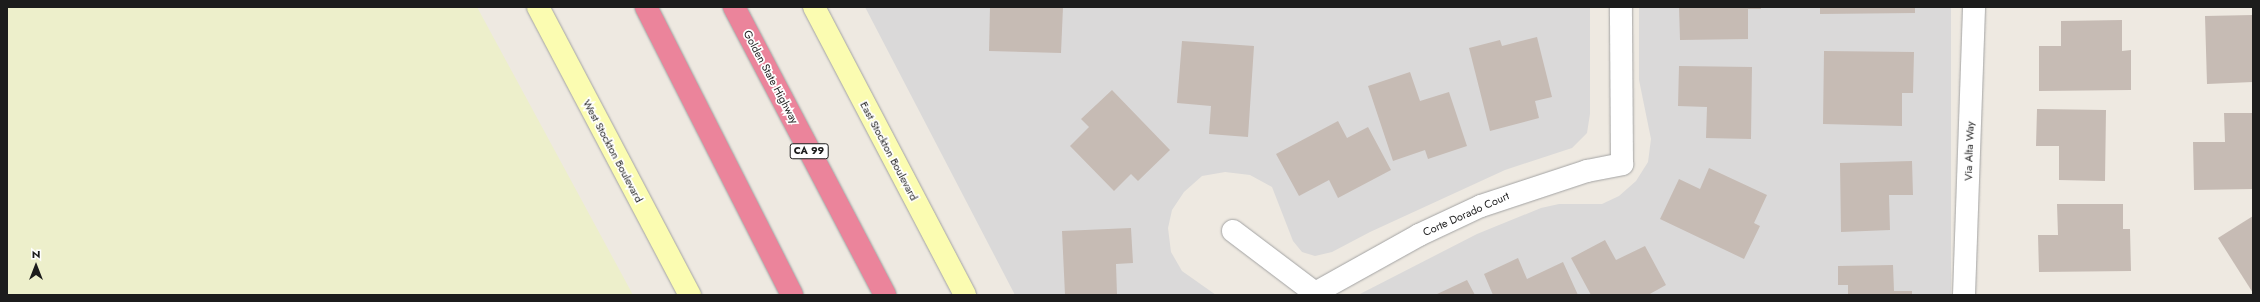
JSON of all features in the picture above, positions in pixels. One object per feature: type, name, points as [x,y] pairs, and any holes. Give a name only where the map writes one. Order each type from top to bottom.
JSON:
[{"type":"highway","points":[[646,7],[792,295]]},
{"type":"highway","name":"Golden State Highway","points":[[734,7],[885,295]]},
{"type":"street","name":"West Stockton Boulevard","points":[[538,7],[690,295]]},
{"type":"street","name":"East Stockton Boulevard","points":[[814,7],[965,295]]},
{"type":"street","name":"Corte Dorado Court","points":[[1233,230],[1315,292],[1420,235],[1481,206],[1587,171],[1622,164],[1621,7]]},
{"type":"street","name":"Via Alta Way","points":[[1964,295],[1974,7]]},
{"type":"shaded area","points":[[865,7],[1590,7],[1590,114],[1587,133],[1572,148],[1505,170],[1370,232],[1332,252],[1315,256],[1302,252],[1293,241],[1272,187],[1250,175],[1225,172],[1202,176],[1184,192],[1172,210],[1168,228],[1171,252],[1182,271],[1216,295],[1015,295]]},
{"type":"shaded area","points":[[1639,7],[1951,7],[1951,295],[1358,295],[1477,234],[1541,208],[1559,204],[1602,204],[1619,196],[1636,181],[1648,162],[1651,139],[1639,80]]},
{"type":"green space","points":[[7,7],[477,7],[633,295],[7,295]]},
{"type":"building","points":[[990,7],[1063,7],[1061,53],[989,51]]},
{"type":"building","points":[[1679,7],[1761,7],[1761,9],[1748,9],[1748,39],[1680,40]]},
{"type":"building","points":[[1820,7],[1915,7],[1915,13],[1820,14]]},
{"type":"building","points":[[2253,15],[2253,82],[2207,84],[2205,16]]},
{"type":"building","points":[[2122,20],[2122,51],[2131,50],[2131,90],[2039,91],[2039,46],[2061,46],[2061,21]]},
{"type":"building","points":[[1537,37],[1552,97],[1535,101],[1539,118],[1490,131],[1469,48],[1500,40],[1502,46]]},
{"type":"building","points":[[1182,41],[1254,46],[1248,137],[1209,134],[1211,106],[1177,103]]},
{"type":"building","points":[[1824,51],[1914,52],[1913,93],[1902,93],[1902,126],[1823,124]]},
{"type":"building","points":[[1679,66],[1752,67],[1751,139],[1706,138],[1707,107],[1678,106]]},
{"type":"building","points":[[1410,72],[1420,101],[1449,92],[1467,146],[1428,159],[1425,150],[1393,161],[1368,86]]},
{"type":"building","points":[[1112,90],[1170,150],[1138,181],[1131,174],[1114,191],[1070,146],[1089,127],[1081,119]]},
{"type":"building","points":[[2037,109],[2106,110],[2105,181],[2059,180],[2059,146],[2036,146]]},
{"type":"building","points":[[2224,113],[2253,113],[2253,189],[2194,190],[2193,142],[2225,142]]},
{"type":"building","points":[[1338,121],[1347,138],[1368,127],[1391,170],[1338,198],[1329,180],[1299,196],[1276,154]]},
{"type":"building","points":[[1912,161],[1913,195],[1889,195],[1890,230],[1841,232],[1840,163]]},
{"type":"building","points":[[1709,168],[1767,195],[1754,223],[1760,226],[1744,259],[1660,219],[1679,179],[1700,189]]},
{"type":"building","points":[[2057,204],[2123,204],[2123,229],[2130,229],[2131,271],[2039,272],[2038,235],[2058,235]]},
{"type":"building","points":[[2253,216],[2253,293],[2218,238]]},
{"type":"building","points":[[1131,228],[1133,263],[1116,264],[1117,295],[1065,295],[1062,231]]},
{"type":"building","points":[[1605,240],[1616,260],[1645,246],[1666,285],[1648,295],[1591,295],[1571,258]]},
{"type":"building","points":[[1518,258],[1527,279],[1563,262],[1578,295],[1493,295],[1484,274]]},
{"type":"building","points":[[1893,265],[1894,291],[1912,291],[1912,295],[1848,295],[1848,285],[1838,285],[1838,266]]},
{"type":"building","points":[[1467,280],[1475,295],[1435,295]]}]
